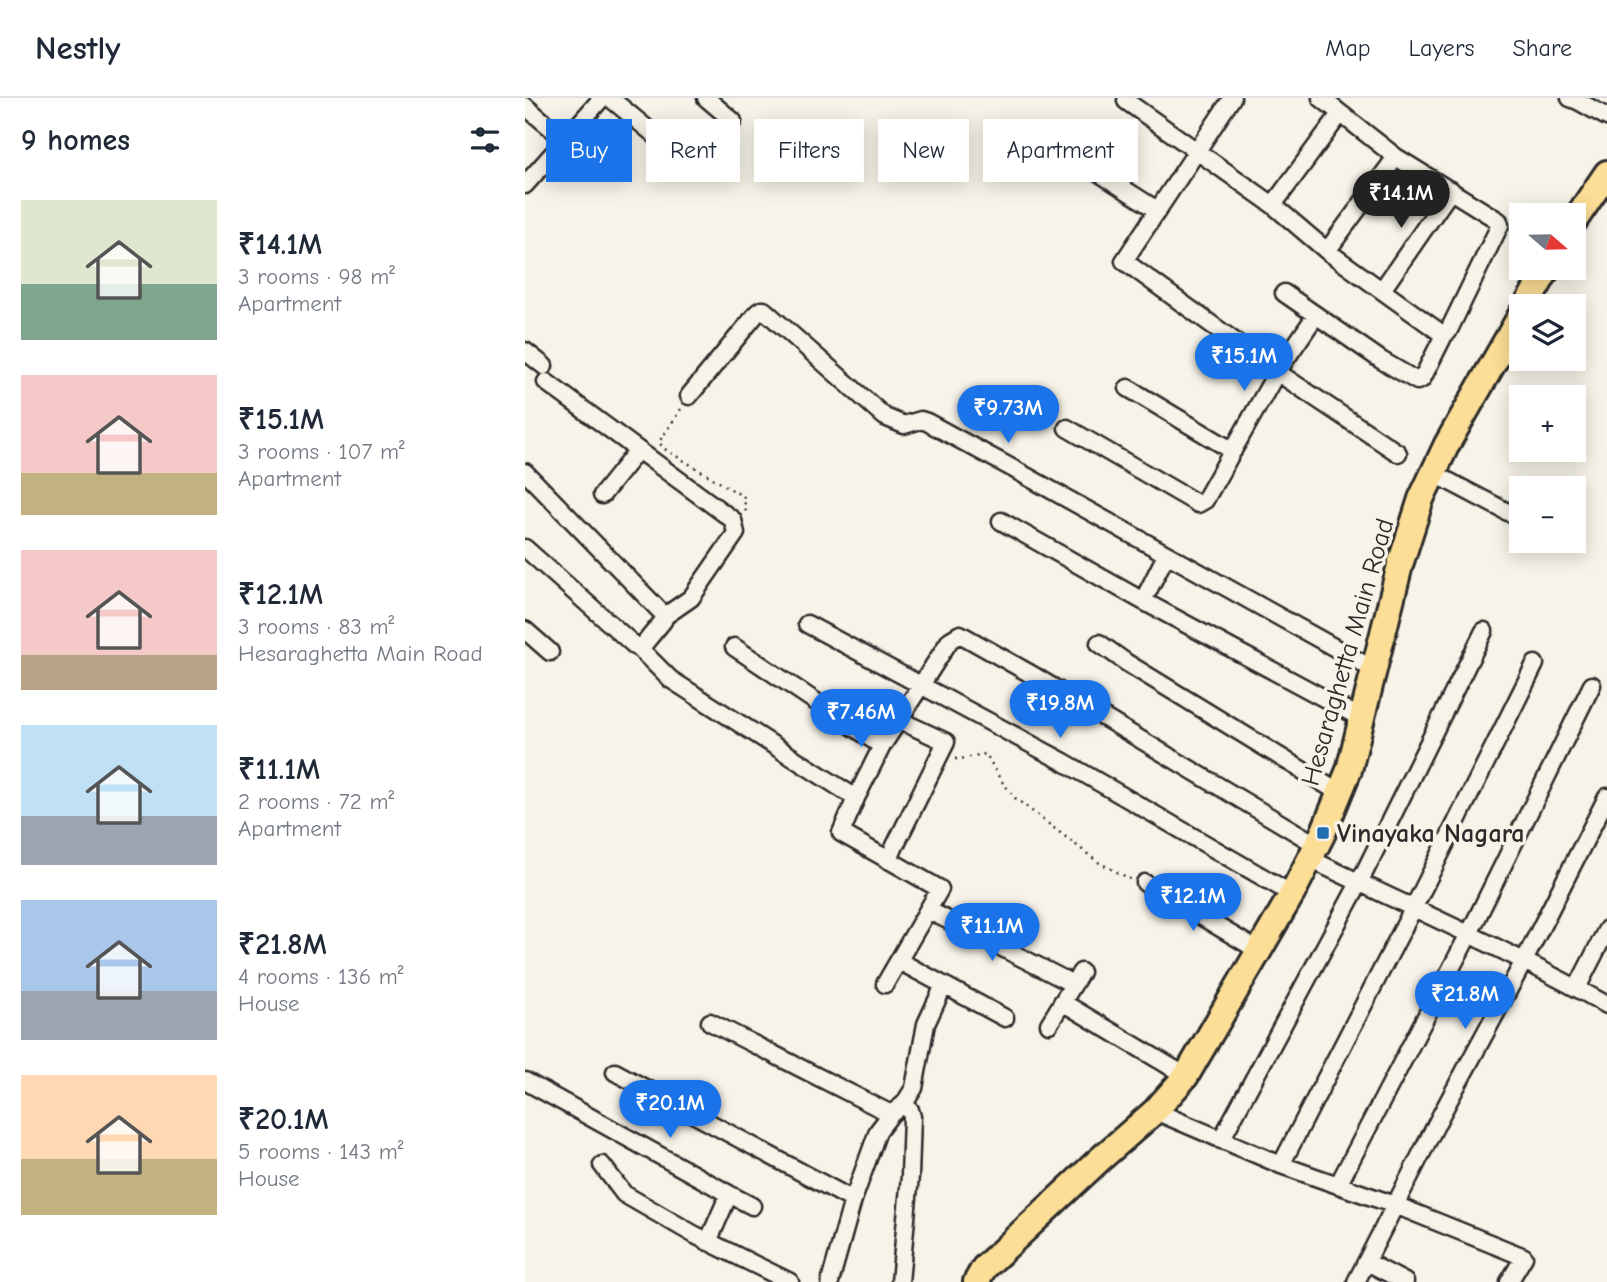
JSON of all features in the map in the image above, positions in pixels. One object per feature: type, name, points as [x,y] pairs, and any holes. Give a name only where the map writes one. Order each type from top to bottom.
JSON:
[{"type":"main road","points":[[1586,204],[1607,173]]},
{"type":"main road","name":"Hesaraghetta Main Road","points":[[976,1282],[984,1269],[1155,1111],[1185,1076],[1292,894],[1341,794],[1349,770],[1400,565],[1421,499],[1447,444],[1509,336]]},
{"type":"street","points":[[584,119],[602,98]]},
{"type":"street","points":[[610,98],[646,128]]},
{"type":"street","points":[[706,98],[731,119]]},
{"type":"street","points":[[1232,98],[1124,261],[1277,372],[1398,453]]},
{"type":"street","points":[[1284,293],[1381,360],[1417,381],[1422,379],[1445,333],[1448,332],[1500,225],[1497,218],[1396,157],[1321,98]]},
{"type":"street","points":[[1570,98],[1607,117]]},
{"type":"street","points":[[1126,101],[1273,205],[1327,251],[1441,333],[1445,333]]},
{"type":"street","points":[[525,106],[546,124]]},
{"type":"street","points":[[1273,205],[1340,114]]},
{"type":"street","points":[[1327,251],[1396,157]]},
{"type":"street","points":[[525,185],[546,161]]},
{"type":"street","points":[[1114,182],[1157,210]]},
{"type":"street","points":[[1382,290],[1451,190]]},
{"type":"street","points":[[689,396],[758,312],[764,310],[885,417],[904,425],[921,420],[927,422],[1373,669]]},
{"type":"street","points":[[1067,428],[1198,504],[1205,500],[1277,372],[1316,315]]},
{"type":"street","points":[[525,351],[545,374],[638,450],[733,520],[736,533],[691,598],[665,616],[640,649]]},
{"type":"street","points":[[1128,388],[1233,451]]},
{"type":"street","points":[[603,495],[638,450]]},
{"type":"street","points":[[525,472],[665,616]]},
{"type":"street","points":[[1433,472],[1509,513]]},
{"type":"street","points":[[1001,521],[1361,718]]},
{"type":"street","points":[[525,548],[640,649],[670,679],[856,797]]},
{"type":"street","points":[[1143,601],[1166,555]]},
{"type":"street","points":[[807,624],[1064,762],[1292,894]]},
{"type":"street","points":[[525,630],[550,652]]},
{"type":"street","points":[[1221,1140],[1359,883],[1484,631]]},
{"type":"street","points":[[885,984],[940,889],[841,833],[882,746],[950,640],[960,634],[1059,691],[1359,883],[1524,961],[1607,1005]]},
{"type":"street","points":[[1099,643],[1127,663],[1341,794]]},
{"type":"street","points":[[734,646],[882,746]]},
{"type":"street","points":[[1281,1165],[1535,664]]},
{"type":"street","points":[[1338,1185],[1469,934],[1592,685]]},
{"type":"street","points":[[888,860],[946,742],[899,720]]},
{"type":"street","points":[[1356,1282],[1607,797]]},
{"type":"street","points":[[1145,883],[1259,951]]},
{"type":"street","points":[[928,910],[1077,978],[1049,1024]]},
{"type":"street","points":[[1577,988],[1607,929]]},
{"type":"street","points":[[899,961],[1005,1018]]},
{"type":"street","points":[[830,1282],[853,1199],[878,1131],[914,1088],[926,1024],[944,985]]},
{"type":"street","points":[[1062,1002],[1185,1076]]},
{"type":"street","points":[[710,1022],[898,1109],[910,1110],[911,1176],[901,1282]]},
{"type":"street","points":[[615,1072],[853,1199]]},
{"type":"street","points":[[525,1081],[752,1206]]},
{"type":"street","points":[[1155,1111],[1281,1165],[1395,1205],[1524,1257],[1509,1282]]},
{"type":"street","points":[[602,1165],[624,1194],[708,1241],[790,1282]]},
{"type":"street","points":[[708,1241],[729,1194]]},
{"type":"street","points":[[1367,1262],[1405,1282]]},
{"type":"path","points":[[689,396],[659,442],[663,448],[744,497],[746,517],[736,533]]},
{"type":"path","points":[[954,759],[986,754],[1015,798],[1034,814],[1098,862],[1131,880],[1145,883]]},
{"type":"place","name":"Vinayaka Nagara","points":[[1323,833]]}]
